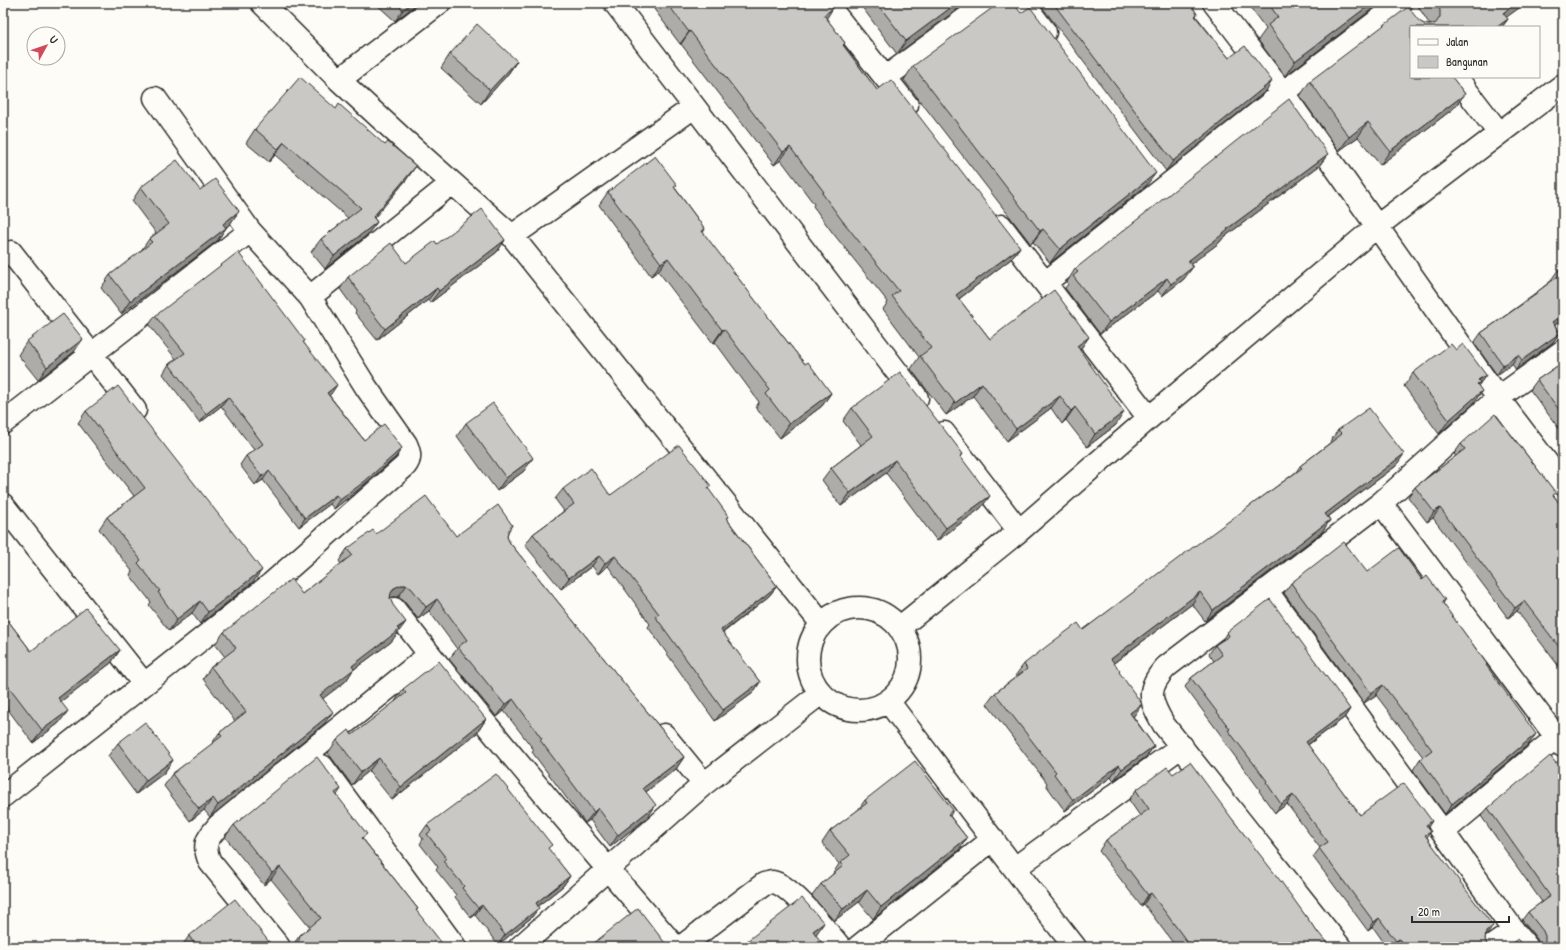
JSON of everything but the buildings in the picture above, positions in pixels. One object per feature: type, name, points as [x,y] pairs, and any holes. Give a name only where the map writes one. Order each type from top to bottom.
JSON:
[{"type":"street","points":[[262,3],[339,80],[512,236],[821,623]]},
{"type":"street","points":[[339,80],[439,3]]},
{"type":"street","points":[[615,3],[1018,531]]},
{"type":"street","points":[[826,3],[920,121]]},
{"type":"street","points":[[886,77],[987,3]]},
{"type":"street","points":[[1023,3],[1056,46]]},
{"type":"street","points":[[1214,3],[1283,93],[1498,398],[1563,484]]},
{"type":"street","points":[[1045,283],[1283,93],[1400,3],[1413,21]]},
{"type":"street","points":[[1457,78],[1499,133]]},
{"type":"street","points":[[899,628],[1018,531],[1148,418],[1376,227],[1563,85]]},
{"type":"street","points":[[5,790],[144,684],[271,584],[409,460],[406,444],[366,387],[310,297],[250,231],[155,98]]},
{"type":"street","points":[[512,236],[694,107]]},
{"type":"street","points":[[1150,170],[1164,187]]},
{"type":"street","points":[[310,297],[452,183]]},
{"type":"street","points":[[987,208],[1148,418]]},
{"type":"street","points":[[3,423],[250,231]]},
{"type":"street","points":[[11,252],[149,428]]},
{"type":"street","points":[[1340,947],[1164,724],[1152,703],[1151,691],[1155,682],[1166,666],[1381,503],[1498,398],[1563,351]]},
{"type":"street","points":[[1381,503],[1560,742],[1443,832]]},
{"type":"street","points":[[3,505],[144,684]]},
{"type":"street","points":[[257,565],[271,584]]},
{"type":"street","points":[[1266,590],[1520,939],[1491,947]]},
{"type":"street","points":[[852,608],[870,609],[887,616],[899,628],[906,640],[909,654],[909,667],[905,680],[898,692],[888,700],[874,707],[860,710],[846,708],[832,702],[821,693],[811,677],[807,658],[811,639],[821,623],[836,613],[852,608]]},
{"type":"street","points":[[394,609],[429,655],[608,870],[675,947]]},
{"type":"street","points":[[279,947],[210,862],[205,852],[206,844],[211,834],[219,825],[429,655]]},
{"type":"street","points":[[520,947],[704,784],[821,693]]},
{"type":"street","points":[[888,700],[1075,947]]},
{"type":"street","points":[[650,719],[704,784]]},
{"type":"street","points":[[1015,868],[1182,746]]},
{"type":"street","points":[[311,751],[455,947]]},
{"type":"street","points":[[858,947],[993,838]]},
{"type":"street","points":[[681,947],[764,884],[772,882],[779,884],[801,903],[840,947]]}]
